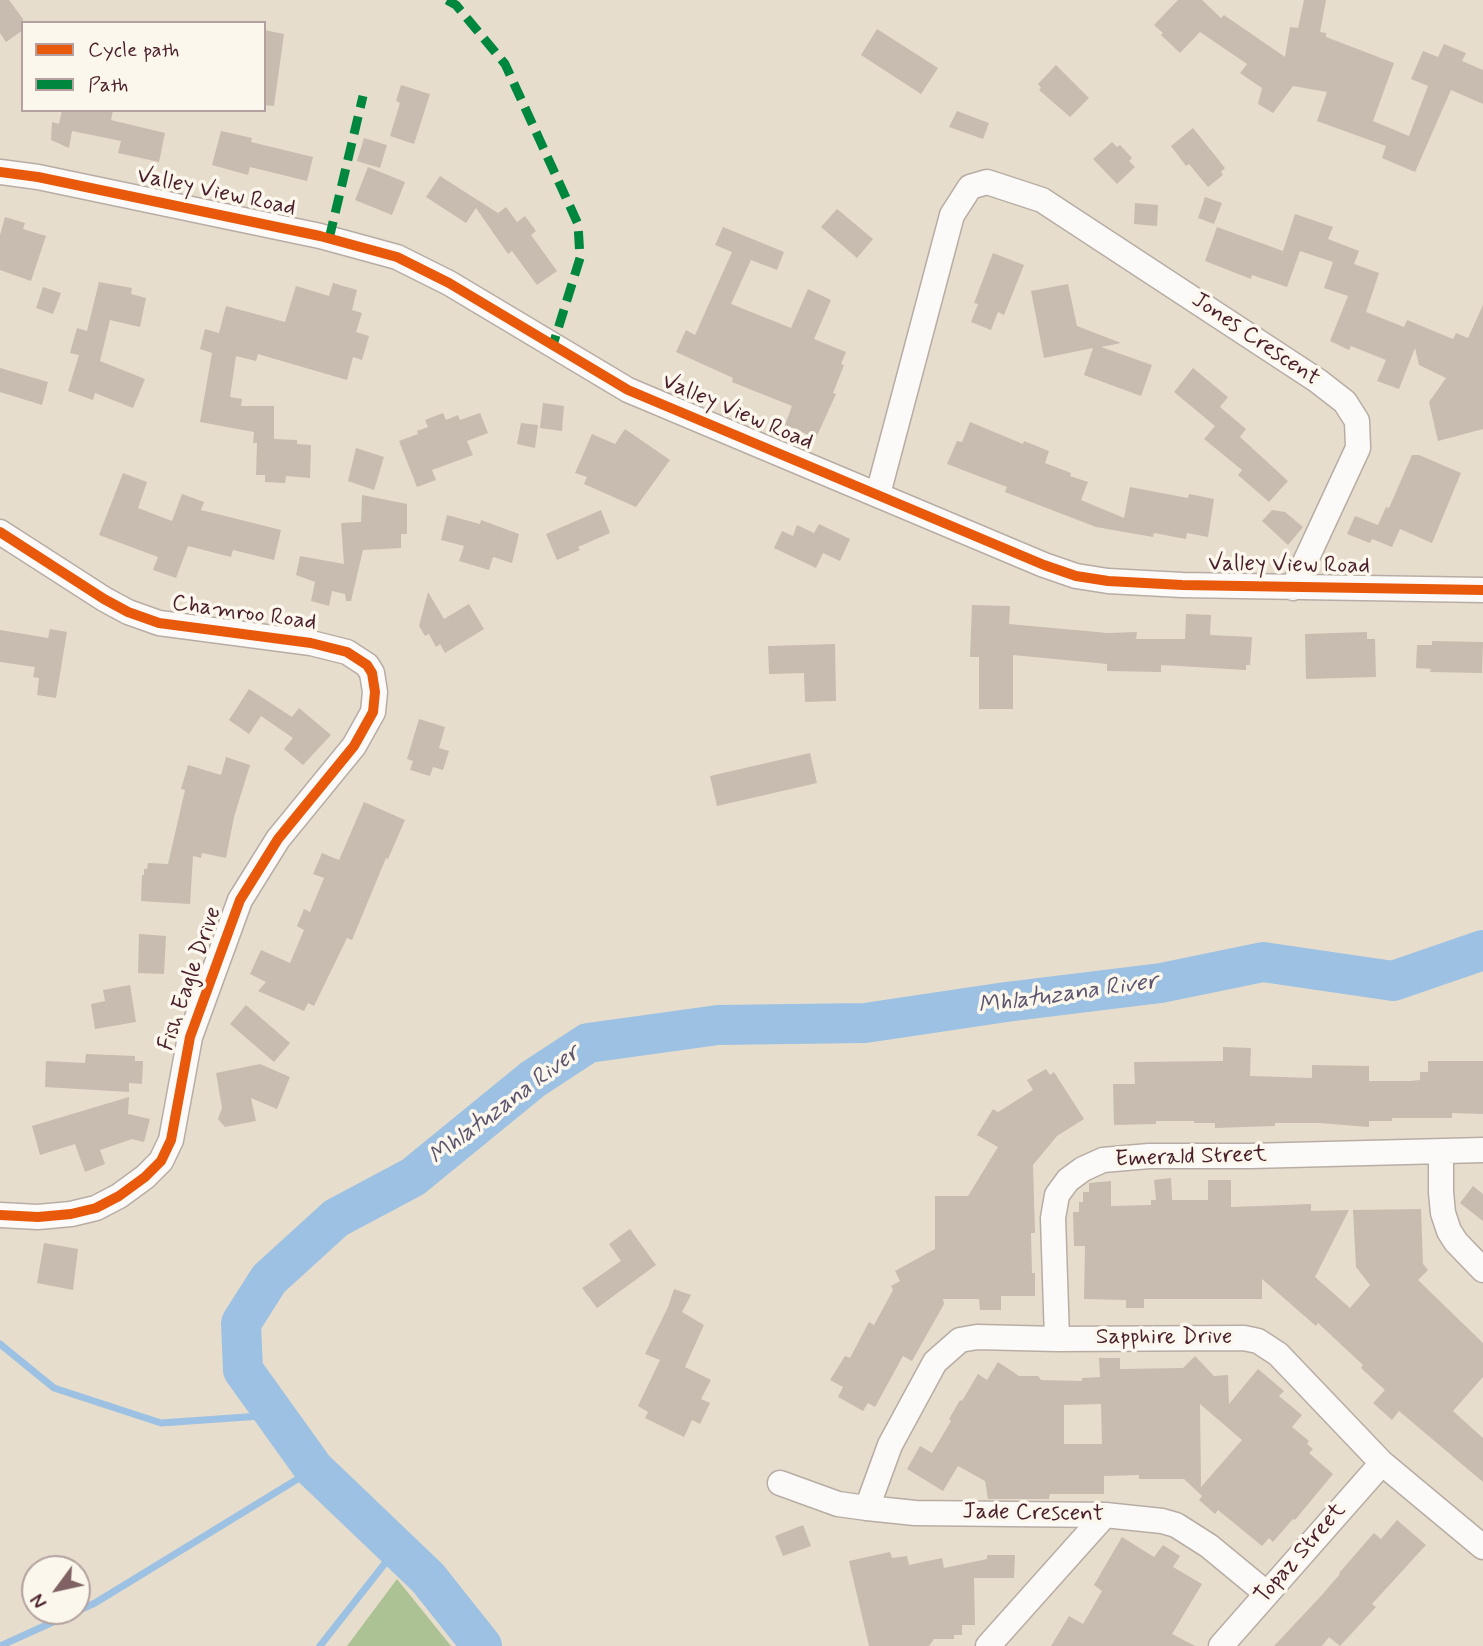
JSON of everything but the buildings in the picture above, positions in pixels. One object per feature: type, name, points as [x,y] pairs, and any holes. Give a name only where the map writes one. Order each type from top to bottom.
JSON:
[{"type":"street","name":"Valley View Road","points":[[0,172],[38,177],[320,236],[397,257],[449,283],[628,390],[1044,565],[1076,576],[1108,581],[1182,585],[1483,590]]},
{"type":"street","name":"Jones Crescent","points":[[878,494],[952,215],[970,187],[987,182],[1042,200],[1318,381],[1345,402],[1357,421],[1358,448],[1293,588]]},
{"type":"street","name":"Chamroo Road","points":[[0,532],[128,612],[176,627],[311,643],[347,652],[359,658],[372,673]]},
{"type":"street","name":"Fish Eagle Drive","points":[[0,1215],[38,1217],[96,1208],[119,1196],[161,1161],[171,1140],[190,1037],[240,900],[278,839],[354,746],[373,712],[375,692],[372,673]]},
{"type":"street","name":"Emerald Street","points":[[1058,1339],[1054,1217],[1057,1195],[1068,1180],[1083,1169],[1103,1160],[1149,1156],[1483,1150]]},
{"type":"street","points":[[1441,1152],[1443,1213],[1449,1231],[1483,1270]]},
{"type":"street","name":"Sapphire Drive","points":[[867,1508],[890,1445],[935,1362],[960,1340],[977,1337],[1058,1339],[1215,1336],[1258,1341],[1278,1354],[1382,1463],[1483,1547]]},
{"type":"street","name":"Topaz Street","points":[[1221,1646],[1382,1463]]},
{"type":"street","name":"Jade Crescent","points":[[780,1483],[838,1504],[867,1508],[915,1513],[1105,1515],[1176,1525],[1209,1546],[1266,1593]]},
{"type":"street","points":[[988,1646],[1105,1515]]},
{"type":"green space","points":[[397,1579],[451,1646],[347,1646]]},
{"type":"waterway","name":"Mhlatuzana River","points":[[482,1646],[428,1578],[314,1469],[243,1370],[241,1323],[269,1279],[336,1218],[413,1177],[533,1079],[588,1043],[718,1025],[865,1023],[1161,983],[1263,962],[1393,981],[1483,950]]},
{"type":"waterway","points":[[0,1344],[54,1388],[161,1423],[275,1415]]},
{"type":"waterway","points":[[0,1646],[95,1603],[314,1469]]},
{"type":"waterway","points":[[320,1646],[397,1548]]},
{"type":"marked path","points":[[447,0],[456,5],[505,64],[578,224],[580,258],[553,345]]},
{"type":"marked path","points":[[329,239],[363,96]]},
{"type":"cycle path","points":[[0,172],[38,177],[320,236],[397,257],[449,283],[628,390],[1044,565],[1076,576],[1108,581],[1182,585],[1483,590]]},
{"type":"cycle path","points":[[0,532],[104,599],[128,612],[159,623],[311,643],[347,652],[367,665],[372,673],[375,692],[373,712],[354,746],[278,839],[240,900],[190,1037],[171,1140],[161,1161],[119,1196],[96,1208],[38,1217],[0,1215]]}]
